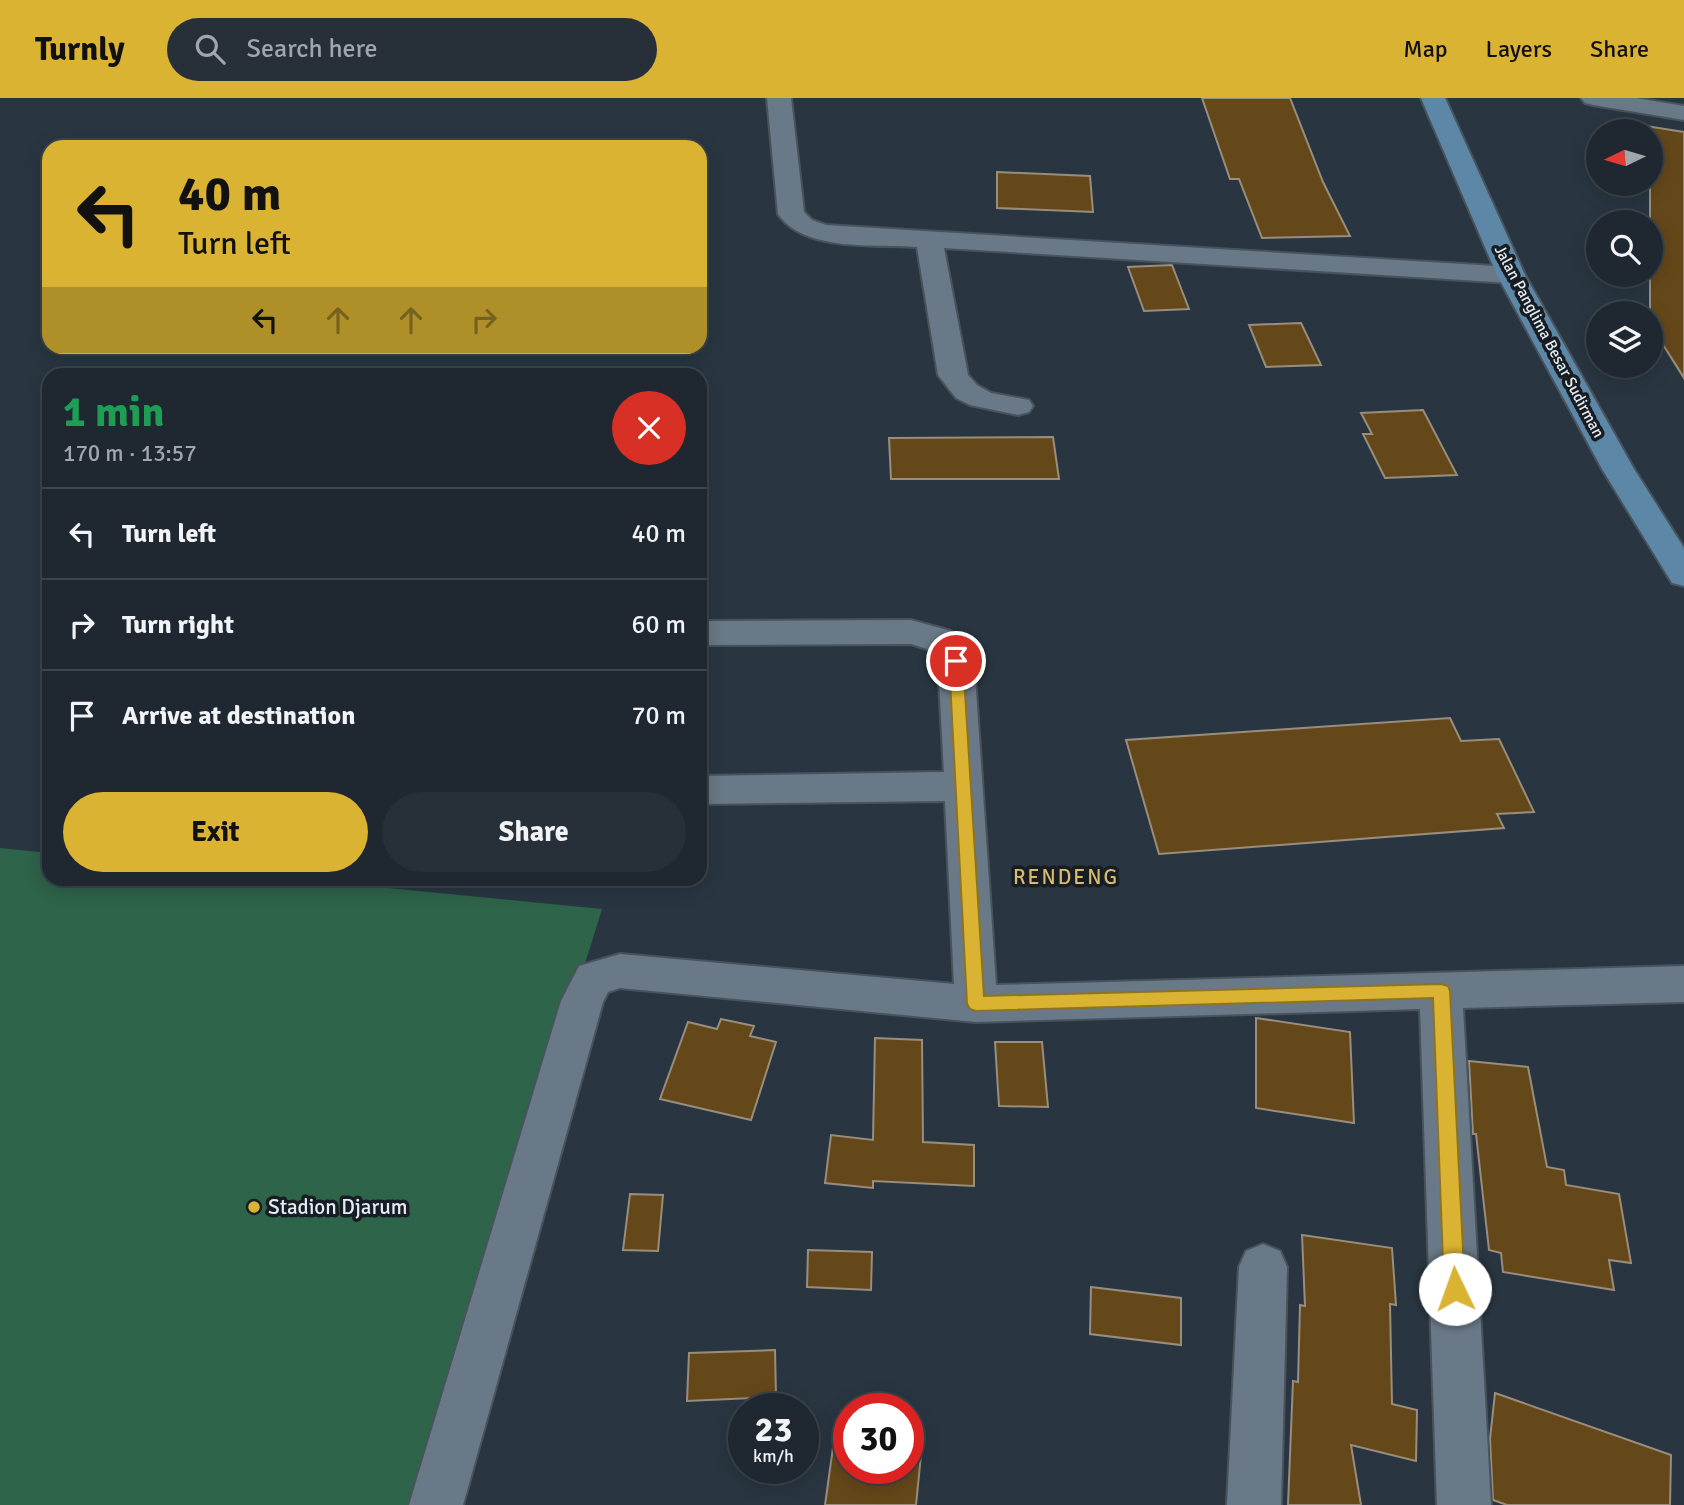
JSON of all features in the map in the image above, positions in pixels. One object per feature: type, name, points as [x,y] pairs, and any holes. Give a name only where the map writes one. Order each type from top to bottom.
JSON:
[{"type":"main road","name":"Jalan Panglima Besar Sudirman","points":[[1433,98],[1511,275],[1618,469],[1684,575]]},
{"type":"street","points":[[779,98],[791,214],[803,226],[822,233],[1511,275]]},
{"type":"street","points":[[1593,98],[1684,113]]},
{"type":"street","points":[[929,238],[953,375],[963,390],[977,399],[1018,406]]},
{"type":"street","points":[[707,633],[911,632],[939,640],[956,661],[976,1004]]},
{"type":"street","points":[[707,790],[963,786]]},
{"type":"street","points":[[436,1505],[582,1001],[594,978],[620,971],[976,1004],[1684,984]]},
{"type":"street","points":[[1441,991],[1464,1505]]},
{"type":"street","points":[[1254,1505],[1263,1267]]},
{"type":"green space","name":"Stadion Djarum","points":[[0,848],[42,852],[42,886],[369,886],[602,909],[416,1505],[0,1505]]},
{"type":"building","points":[[1202,98],[1290,98],[1323,182],[1350,236],[1262,238],[1239,179],[1230,179]]},
{"type":"building","points":[[1663,129],[1684,132],[1684,378],[1663,345],[1663,301],[1650,301],[1650,287],[1663,287],[1663,210],[1650,210],[1650,196],[1663,196]]},
{"type":"building","points":[[997,172],[1090,176],[1093,212],[997,208]]},
{"type":"building","points":[[1172,265],[1189,309],[1144,311],[1128,267]]},
{"type":"building","points":[[1301,323],[1321,365],[1266,367],[1249,325]]},
{"type":"building","points":[[1423,410],[1457,475],[1385,478],[1363,434],[1372,434],[1361,413]]},
{"type":"building","points":[[1053,437],[1059,479],[891,479],[889,438]]},
{"type":"building","points":[[1450,718],[1461,741],[1499,739],[1534,812],[1497,814],[1504,828],[1159,854],[1126,740]]},
{"type":"building","points":[[1256,1018],[1350,1032],[1354,1123],[1256,1108]]},
{"type":"building","points":[[721,1019],[754,1026],[750,1036],[776,1042],[751,1120],[660,1099],[688,1022],[717,1029]]},
{"type":"building","points":[[875,1038],[922,1040],[923,1142],[974,1145],[974,1186],[873,1181],[873,1188],[825,1183],[831,1135],[873,1140]]},
{"type":"building","points":[[995,1042],[1042,1042],[1048,1107],[999,1106]]},
{"type":"building","points":[[1469,1061],[1528,1067],[1547,1167],[1564,1170],[1566,1185],[1619,1194],[1631,1263],[1609,1260],[1614,1290],[1503,1272],[1501,1253],[1489,1250],[1476,1134],[1473,1134]]},
{"type":"building","points":[[630,1194],[663,1195],[658,1251],[623,1250]]},
{"type":"building","points":[[1302,1235],[1392,1248],[1396,1305],[1390,1304],[1392,1404],[1417,1410],[1416,1461],[1351,1445],[1361,1505],[1288,1505],[1293,1381],[1298,1382],[1300,1305],[1305,1306]]},
{"type":"building","points":[[808,1250],[872,1252],[871,1290],[807,1287]]},
{"type":"building","points":[[1091,1287],[1181,1298],[1181,1345],[1090,1334]]},
{"type":"building","points":[[775,1350],[776,1393],[728,1393],[728,1399],[687,1401],[689,1353]]},
{"type":"building","points":[[1495,1393],[1671,1455],[1670,1505],[1507,1505],[1493,1500],[1490,1439]]},
{"type":"building","points":[[833,1447],[833,1484],[918,1484],[916,1505],[825,1505]]},
{"type":"place","name":"Stadion Djarum","points":[[254,1207]]},
{"type":"district","name":"RENDENG","points":[[1066,877]]},
{"type":"route","points":[[956,661],[976,1004],[1441,991],[1455,1289]]}]
